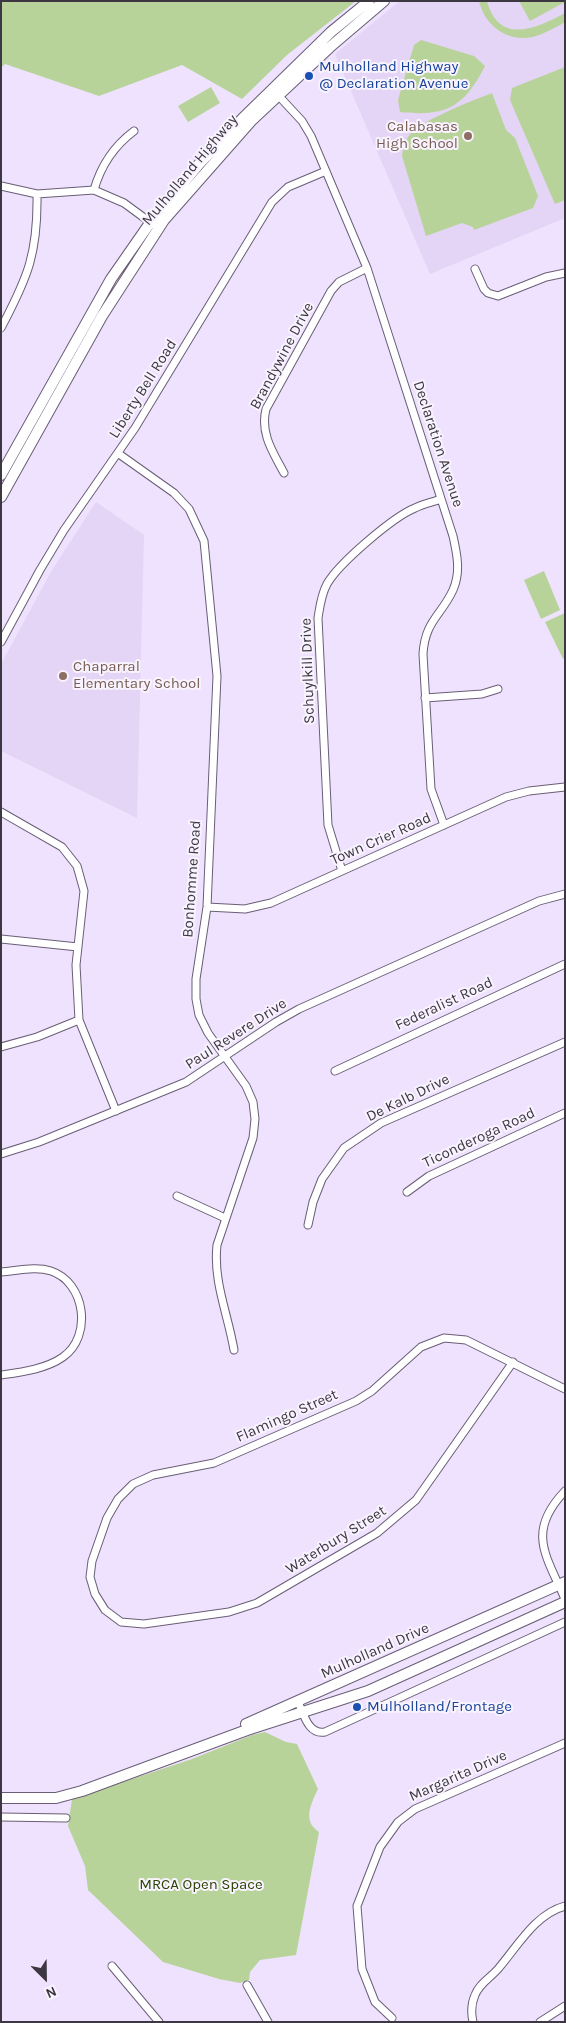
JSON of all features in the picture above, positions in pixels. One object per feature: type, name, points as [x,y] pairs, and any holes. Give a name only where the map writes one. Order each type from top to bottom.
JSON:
[{"type":"main road","name":"Mulholland Highway","points":[[275,93],[331,32],[369,1]]},
{"type":"main road","name":"Mulholland Highway","points":[[1,475],[111,279],[154,226],[199,164],[275,93],[384,1]]},
{"type":"main road","name":"Mulholland Highway","points":[[1,497],[154,226]]},
{"type":"main road","name":"Mulholland Drive","points":[[198,1748],[562,1583]]},
{"type":"main road","name":"Mulholland Drive","points":[[1,1798],[42,1799],[69,1795],[198,1748],[385,1684],[565,1601]]},
{"type":"street","name":"Declaration Avenue","points":[[275,93],[302,121],[326,171],[366,268],[453,536],[458,558],[457,576],[452,591],[430,624],[424,638],[431,789],[444,825]]},
{"type":"street","points":[[94,190],[101,170],[111,153],[134,131]]},
{"type":"street","name":"Liberty Bell Road","points":[[1,642],[64,530],[119,454],[272,202],[288,187],[326,171]]},
{"type":"street","points":[[1,186],[37,194],[94,190],[124,203],[154,226]]},
{"type":"street","points":[[1,328],[25,280],[32,261],[35,244],[37,194]]},
{"type":"street","name":"Brandywine Drive","points":[[284,473],[265,436],[263,422],[266,409],[331,291],[339,282],[366,268]]},
{"type":"street","points":[[475,269],[484,289],[488,293],[498,296],[546,277],[565,273]]},
{"type":"street","name":"Bonhomme Road","points":[[119,454],[174,494],[189,509],[204,541],[217,676],[207,907],[196,979],[196,999],[199,1015],[208,1033],[246,1086],[253,1102],[255,1119],[253,1138],[225,1218],[217,1245],[215,1263],[217,1282],[230,1326],[234,1350]]},
{"type":"street","name":"Schuylkill Drive","points":[[342,871],[328,826],[318,618],[320,600],[327,584],[340,567],[391,523],[415,508],[441,499]]},
{"type":"street","points":[[426,698],[482,694],[498,689]]},
{"type":"street","name":"Town Crier Road","points":[[207,907],[245,909],[259,907],[506,797],[529,791],[565,787]]},
{"type":"street","points":[[1,812],[62,847],[78,866],[84,891],[76,965],[79,1020],[116,1111]]},
{"type":"street","name":"Paul Revere Drive","points":[[1,1154],[39,1142],[186,1082],[276,1022],[299,1009],[539,901],[565,894]]},
{"type":"street","points":[[1,939],[78,946]]},
{"type":"street","name":"Federalist Road","points":[[335,1070],[565,964]]},
{"type":"street","points":[[1,1047],[37,1037],[79,1020]]},
{"type":"street","name":"De Kalb Drive","points":[[308,1225],[313,1202],[322,1179],[344,1148],[382,1123],[565,1042]]},
{"type":"street","name":"Ticonderoga Road","points":[[407,1192],[428,1176],[565,1113]]},
{"type":"street","points":[[177,1196],[225,1218]]},
{"type":"street","points":[[1,1272],[33,1269],[51,1272],[65,1279],[76,1294],[82,1312],[81,1325],[76,1342],[65,1356],[50,1364],[1,1375]]},
{"type":"street","name":"Flamingo Street","points":[[106,1610],[95,1594],[90,1577],[92,1561],[107,1518],[118,1499],[133,1484],[154,1475],[214,1463],[356,1401],[372,1390],[421,1347],[444,1338],[466,1340],[565,1389]]},
{"type":"street","name":"Waterbury Street","points":[[106,1610],[121,1622],[144,1624],[229,1612],[257,1604],[377,1533],[416,1500],[513,1362]]},
{"type":"street","points":[[565,1491],[548,1510],[543,1528],[546,1554],[562,1583],[565,1601]]},
{"type":"street","points":[[298,1702],[311,1729],[317,1732],[325,1732],[565,1622]]},
{"type":"street","name":"Margarita Drive","points":[[392,2018],[375,2002],[362,1969],[357,1906],[380,1848],[398,1822],[415,1809],[565,1743]]},
{"type":"street","points":[[1,1816],[66,1818]]},
{"type":"street","points":[[473,2022],[473,2002],[478,1989],[523,1936],[551,1912],[565,1906]]},
{"type":"street","points":[[112,1966],[159,2022]]},
{"type":"street","points":[[247,1985],[268,2022]]},
{"type":"street","points":[[540,2022],[565,2006]]},
{"type":"shaded area","name":"Calabasas High School","points":[[400,1],[565,1],[565,218],[430,274],[335,54]]},
{"type":"shaded area","points":[[96,502],[144,535],[137,818],[1,751],[1,664],[52,570]]},
{"type":"green space","points":[[1,1],[356,1],[287,55],[242,99],[182,65],[99,96],[5,64],[1,68]]},
{"type":"green space","points":[[479,1],[487,1],[493,15],[500,24],[510,29],[531,28],[565,13],[565,22],[536,36],[517,38],[493,26],[487,19]]},
{"type":"green space","points":[[519,1],[565,1],[565,2],[530,21]]},
{"type":"green space","points":[[421,40],[474,56],[485,66],[469,91],[452,106],[430,113],[400,112],[398,100],[414,45]]},
{"type":"green space","points":[[565,67],[565,200],[555,204],[510,100],[512,88]]},
{"type":"green space","points":[[211,87],[220,103],[188,122],[178,106]]},
{"type":"green space","points":[[492,93],[506,130],[515,138],[538,196],[533,208],[474,230],[473,227],[462,223],[426,236],[402,156],[408,137],[423,124]]},
{"type":"green space","points":[[544,571],[560,610],[541,619],[524,580]]},
{"type":"green space","points":[[565,613],[565,658],[563,659],[545,622]]},
{"type":"green space","name":"MRCA Open Space","points":[[265,1732],[286,1742],[297,1744],[318,1789],[311,1806],[309,1818],[314,1828],[319,1832],[296,1955],[260,1960],[250,1972],[249,1980],[240,1983],[219,1979],[163,1962],[88,1890],[85,1866],[68,1826],[72,1799],[192,1759],[252,1735]]},
{"type":"place","name":"Mulholland Highway @ Declaration Avenue","points":[[309,76]]},
{"type":"place","name":"Calabasas High School","points":[[468,136]]},
{"type":"place","name":"Chaparral Elementary School","points":[[63,676]]},
{"type":"place","name":"Mulholland/Frontage","points":[[357,1707]]}]
